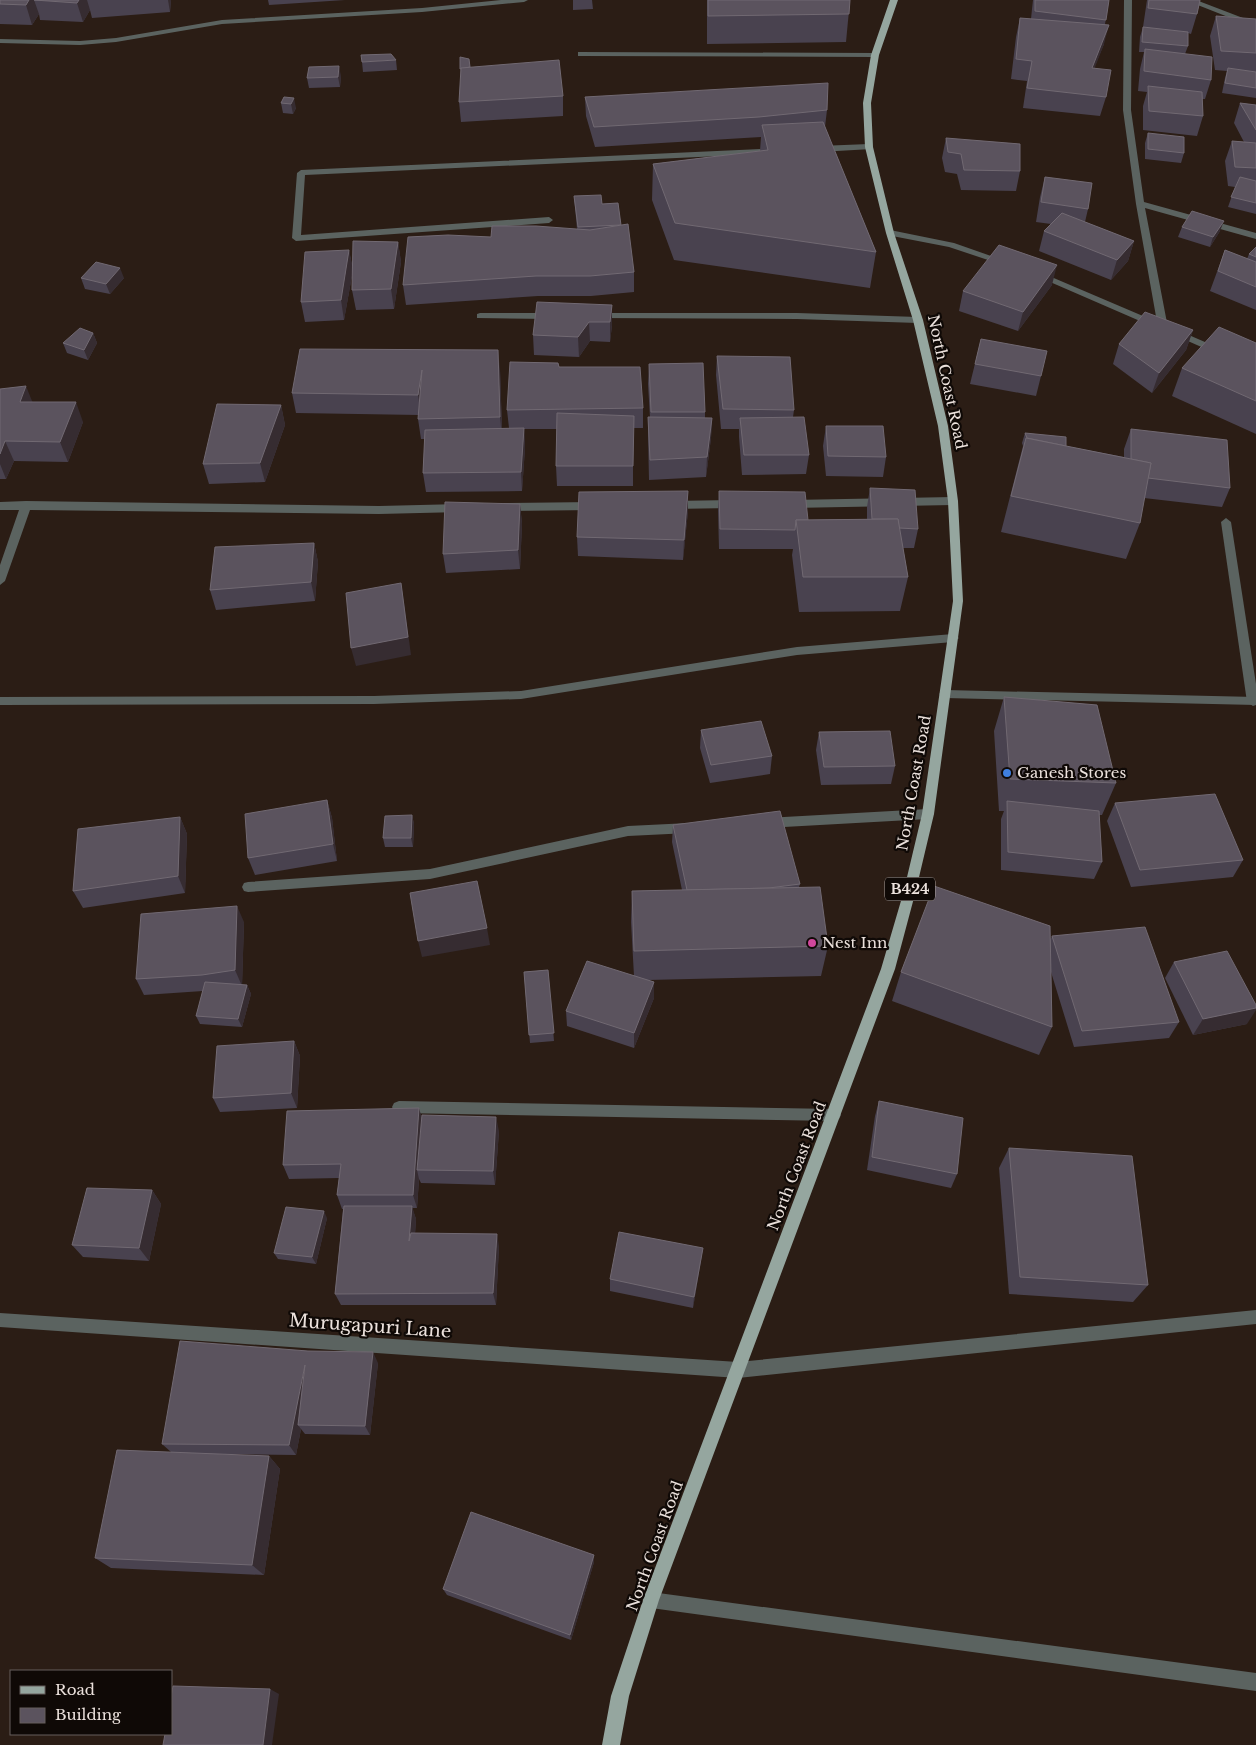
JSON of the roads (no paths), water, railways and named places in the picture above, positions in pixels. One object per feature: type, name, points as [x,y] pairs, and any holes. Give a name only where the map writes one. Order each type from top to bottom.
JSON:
[{"type":"main road","name":"North Coast Road","points":[[610,1745],[620,1696],[651,1600],[888,969],[909,894],[928,814],[958,601],[954,502],[943,426],[918,320],[890,233],[868,147],[867,102],[875,55],[894,0]]},
{"type":"street","points":[[0,41],[80,43],[116,40],[222,22],[422,10],[524,0]]},
{"type":"street","points":[[1128,0],[1127,110],[1140,204],[1163,328]]},
{"type":"street","points":[[1189,0],[1256,26]]},
{"type":"street","points":[[581,54],[875,55]]},
{"type":"street","points":[[809,150],[868,147]]},
{"type":"street","points":[[549,220],[296,238],[301,172],[769,151]]},
{"type":"street","points":[[1140,204],[1256,236]]},
{"type":"street","points":[[890,233],[951,245],[1012,265]]},
{"type":"street","points":[[1030,271],[1231,356]]},
{"type":"street","points":[[480,316],[558,316]]},
{"type":"street","points":[[587,316],[797,316],[918,320]]},
{"type":"street","points":[[776,504],[954,502]]},
{"type":"street","points":[[657,505],[746,504]]},
{"type":"street","points":[[0,581],[26,505]]},
{"type":"street","points":[[0,506],[380,510],[470,508]]},
{"type":"street","points":[[489,508],[608,506]]},
{"type":"street","points":[[945,694],[1255,703],[1226,522]]},
{"type":"street","points":[[0,701],[374,700],[521,695],[797,651],[953,638]]},
{"type":"street","points":[[754,824],[928,814]]},
{"type":"street","points":[[248,887],[430,874],[628,831],[705,827]]},
{"type":"street","points":[[400,1107],[834,1115]]},
{"type":"street","name":"Murugapuri Lane","points":[[0,1320],[738,1370],[1256,1317]]},
{"type":"street","points":[[651,1600],[1256,1682]]},
{"type":"place","name":"Ganesh Stores","points":[[1007,773]]},
{"type":"place","name":"Nest Inn","points":[[812,943]]}]
